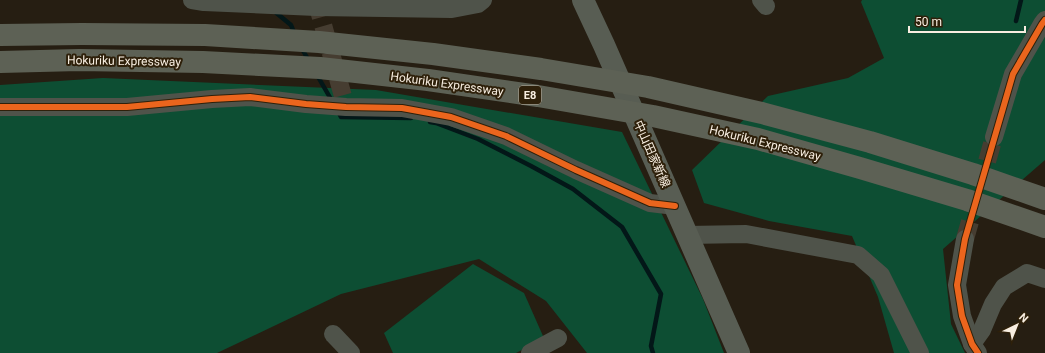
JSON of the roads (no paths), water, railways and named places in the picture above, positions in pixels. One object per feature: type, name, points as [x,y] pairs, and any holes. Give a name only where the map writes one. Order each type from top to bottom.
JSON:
[{"type":"highway","name":"E8","points":[[0,36],[82,34],[205,35],[311,42],[433,54],[541,69],[648,88],[762,113],[870,142],[973,174],[1045,199]]},
{"type":"highway","name":"Hokuriku Expressway","points":[[0,62],[80,60],[196,62],[320,68],[428,80],[538,96],[652,116],[758,139],[967,200],[1045,227]]},
{"type":"main road","name":"中山田家新線","points":[[583,0],[739,353]]},
{"type":"street","points":[[192,0],[316,7],[452,9],[478,4],[483,0]]},
{"type":"street","points":[[994,137],[1013,74],[1045,20]]},
{"type":"street","points":[[0,107],[127,107],[250,97],[340,107],[402,108],[451,117],[506,136],[576,170],[650,203],[675,206]]},
{"type":"street","points":[[687,235],[746,234],[858,255],[881,275],[920,353]]},
{"type":"street","points":[[965,239],[957,285],[962,316],[975,348]]},
{"type":"street","points":[[975,348],[993,304],[1004,287],[1028,273],[1045,279]]},
{"type":"street","points":[[333,334],[351,353]]},
{"type":"street","points":[[530,353],[558,338]]},
{"type":"waterway","points":[[1016,21],[1021,0]]},
{"type":"waterway","points":[[274,11],[291,25],[295,35]]},
{"type":"waterway","points":[[301,47],[309,61]]},
{"type":"waterway","points":[[317,75],[332,101]]},
{"type":"waterway","points":[[338,111],[341,117],[411,118]]},
{"type":"waterway","points":[[430,122],[478,139],[531,166],[573,189],[622,227],[661,294],[651,346],[653,353]]},
{"type":"tunnel","points":[[316,0],[346,107]]},
{"type":"tunnel","points":[[965,239],[994,137]]}]
